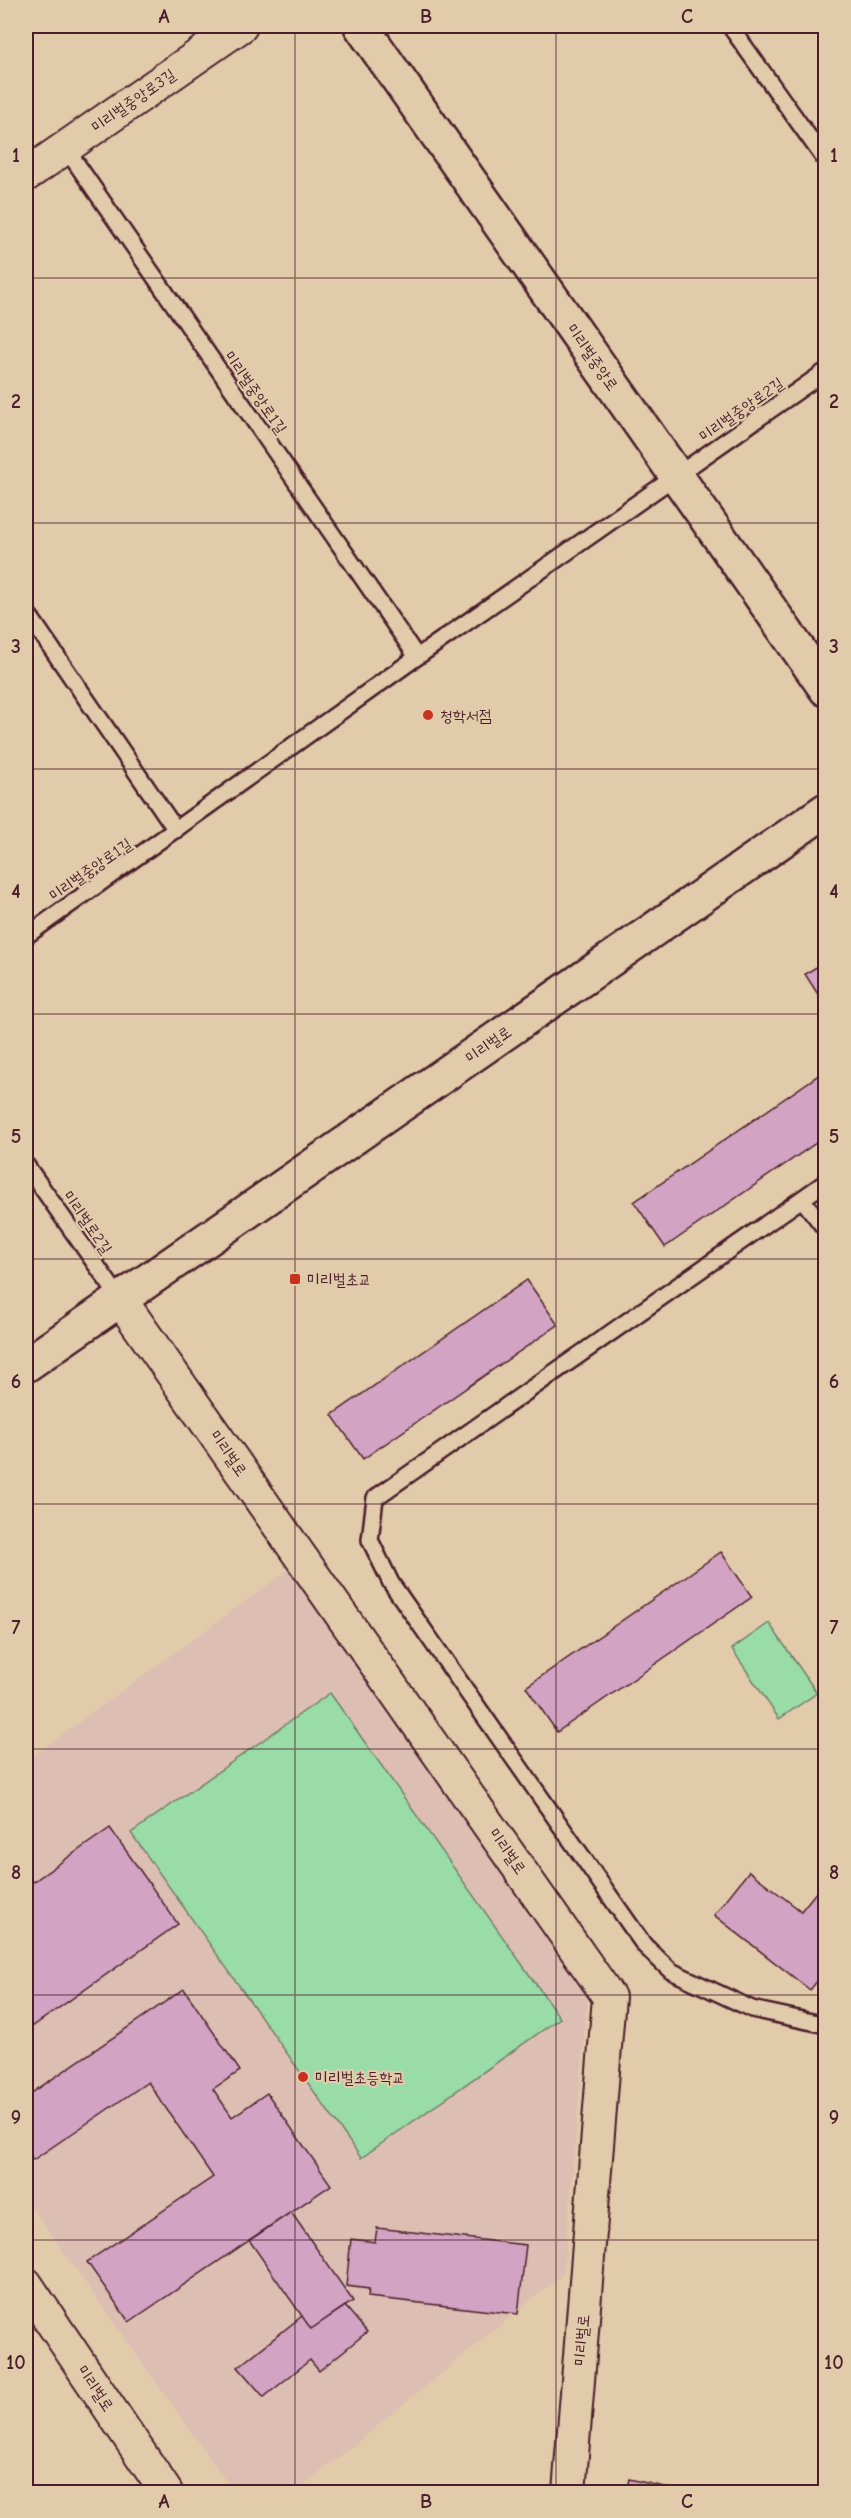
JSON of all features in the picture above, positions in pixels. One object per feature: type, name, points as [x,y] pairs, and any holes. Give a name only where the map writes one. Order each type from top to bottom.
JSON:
[{"type":"street","name":"미리벌중앙로3길","points":[[26,175],[241,26]]},
{"type":"street","name":"미리벌중앙로","points":[[361,26],[825,689]]},
{"type":"street","name":"미리벌로","points":[[26,1365],[825,810]]},
{"type":"street","name":"미리벌로","points":[[120,1299],[609,1997],[568,2493]]},
{"type":"street","name":"미리벌로","points":[[26,2284],[166,2493]]},
{"type":"lane","points":[[730,26],[825,161]]},
{"type":"lane","name":"미리벌중앙로1길","points":[[65,147],[417,657]]},
{"type":"lane","name":"미리벌중앙로2길","points":[[676,477],[825,371]]},
{"type":"lane","name":"미리벌중앙로1길","points":[[26,936],[417,657],[676,477]]},
{"type":"lane","points":[[26,611],[176,830]]},
{"type":"lane","name":"미리벌로2길","points":[[26,1165],[120,1299]]},
{"type":"lane","points":[[825,1182],[375,1498],[370,1540],[391,1583],[644,1946],[671,1971],[752,2009],[825,2025]]},
{"type":"lane","points":[[802,1199],[825,1230]]},
{"type":"shaded area","name":"미리벌초등학교","points":[[295,1565],[591,1956],[564,2273],[296,2492],[234,2492],[26,2199],[26,1761]]},
{"type":"green space","points":[[769,1623],[817,1693],[779,1719],[732,1649]]},
{"type":"green space","points":[[330,1693],[560,2018],[361,2158],[131,1833]]},
{"type":"building","points":[[826,961],[826,1007],[805,974]]},
{"type":"building","points":[[826,1070],[826,1136],[665,1247],[634,1202]]},
{"type":"building","points":[[527,1280],[558,1325],[363,1459],[332,1415]]},
{"type":"building","points":[[721,1552],[752,1597],[557,1732],[526,1687]]},
{"type":"building","points":[[110,1828],[178,1924],[26,2031],[26,1887]]},
{"type":"building","points":[[749,1871],[801,1911],[826,1880],[826,1970],[810,1990],[714,1915]]},
{"type":"building","points":[[184,1989],[240,2071],[213,2089],[232,2117],[267,2093],[331,2185],[129,2322],[87,2262],[213,2177],[148,2082],[33,2160],[26,2149],[26,2097]]},
{"type":"building","points":[[291,2212],[353,2301],[311,2329],[249,2240]]},
{"type":"building","points":[[377,2228],[526,2245],[518,2314],[368,2297],[369,2289],[346,2286],[351,2239],[375,2242]]},
{"type":"building","points":[[345,2306],[367,2332],[319,2371],[310,2360],[264,2397],[238,2367],[302,2316],[311,2329]]},
{"type":"building","points":[[629,2479],[686,2492],[626,2492]]},
{"type":"place","name":"청학서점","points":[[428,715]]},
{"type":"place","name":"미리벌초교","points":[[295,1279]]},
{"type":"place","name":"미리벌초등학교","points":[[303,2077]]}]
